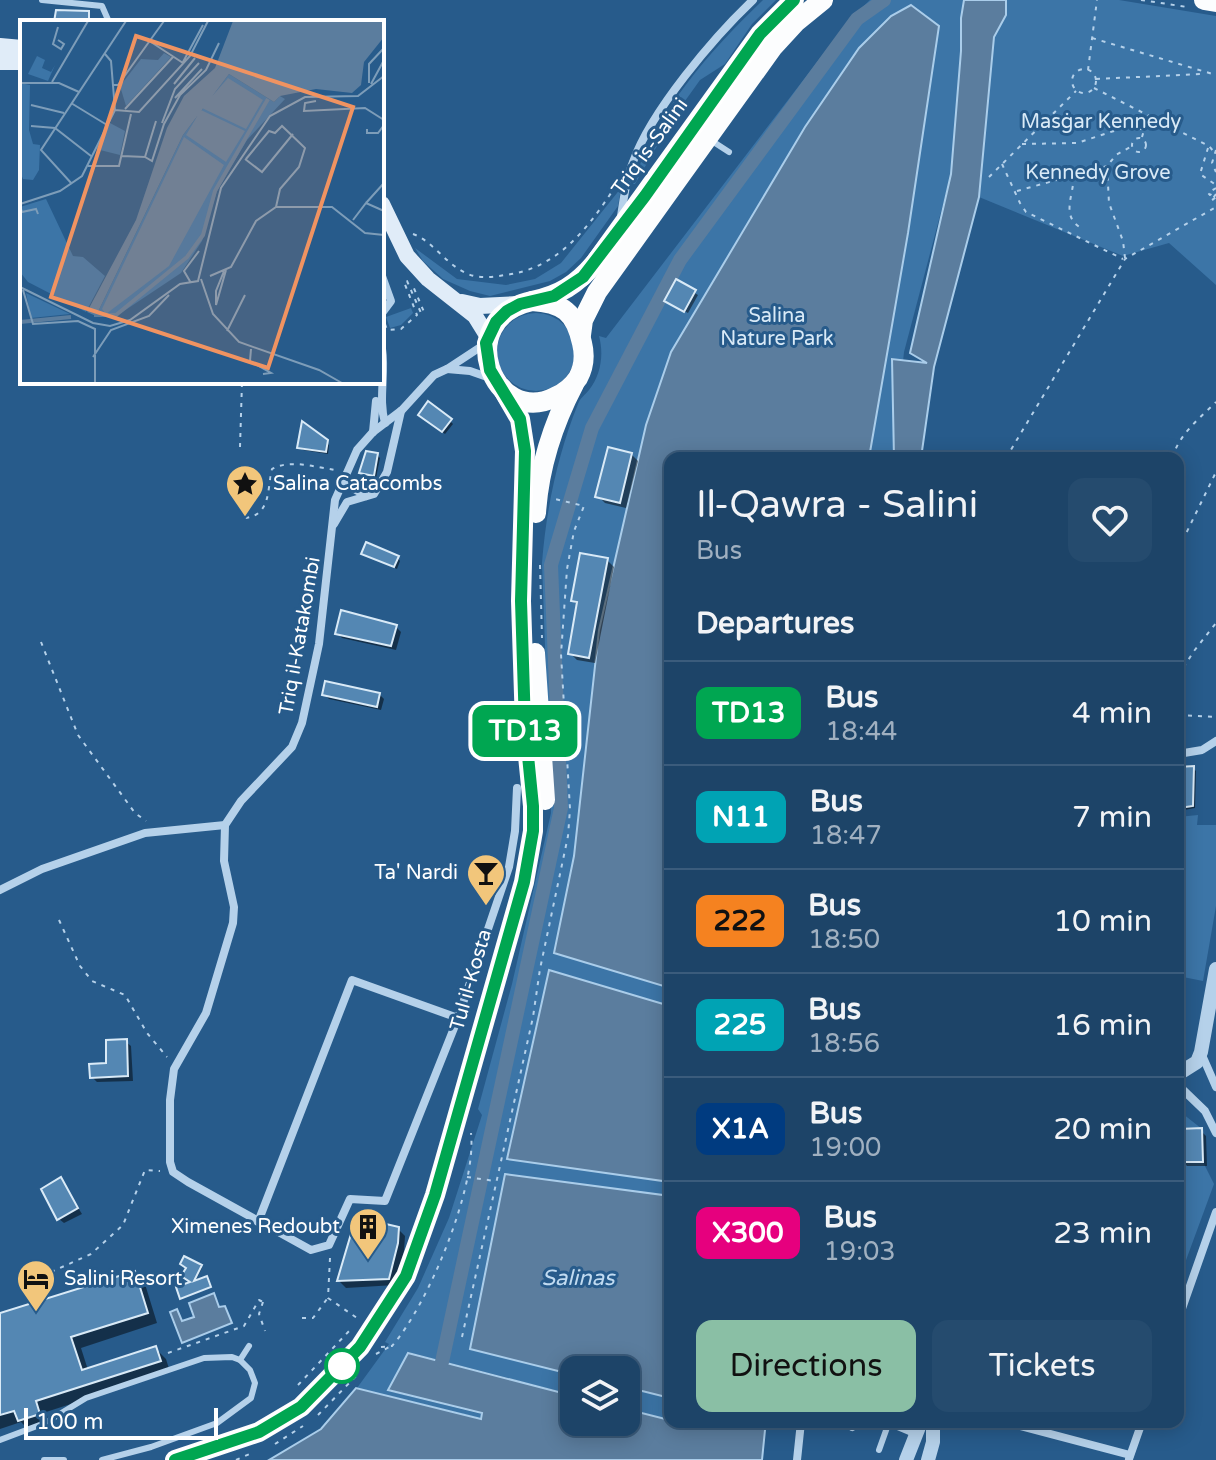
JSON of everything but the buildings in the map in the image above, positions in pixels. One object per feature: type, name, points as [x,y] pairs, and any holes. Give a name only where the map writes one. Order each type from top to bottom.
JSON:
[{"type":"highway","name":"Triq is-Salini","points":[[526,302],[554,296],[569,288],[595,263],[760,34],[794,0]]},
{"type":"highway","name":"Triq is-Salini","points":[[581,335],[583,320],[597,292],[773,47],[796,22],[823,0]]},
{"type":"highway","points":[[1198,4],[1216,2]]},
{"type":"highway","points":[[526,302],[548,302],[563,308],[575,318],[585,353],[581,372],[574,384],[554,398],[534,402],[522,400],[498,384],[487,359],[487,340],[496,322],[507,311],[526,302]]},
{"type":"highway","name":"Tul il-Kosta","points":[[175,1460],[259,1432],[301,1407],[330,1379],[360,1347],[406,1276],[435,1195],[524,882],[533,831],[521,614],[525,451],[520,419],[498,384]]},
{"type":"highway","name":"Tul il-Kosta","points":[[217,1460],[264,1442],[306,1417],[372,1348],[414,1278],[469,1109],[537,867],[545,818],[534,638],[537,495],[556,419],[574,384]]},
{"type":"main road","points":[[0,46],[20,48]]},
{"type":"main road","points":[[384,208],[407,256],[428,279],[475,316],[487,340]]},
{"type":"main road","points":[[453,300],[480,306],[526,302]]},
{"type":"street","points":[[618,232],[627,181],[642,142],[691,67],[753,0]]},
{"type":"street","points":[[384,282],[391,301],[384,314]]},
{"type":"street","name":"Triq il-Katakombi","points":[[225,825],[241,801],[292,747],[302,723],[319,644],[335,500],[357,450],[373,432],[402,410],[434,375],[487,340]]},
{"type":"street","points":[[384,368],[381,409],[385,423]]},
{"type":"street","points":[[447,369],[470,371],[498,384]]},
{"type":"street","points":[[373,432],[379,384]]},
{"type":"street","name":"Triq il-Katakombi","points":[[333,525],[347,502],[374,494],[387,472],[402,410]]},
{"type":"street","points":[[1184,753],[1202,750],[1216,741]]},
{"type":"street","points":[[0,890],[42,869],[145,833],[225,825],[224,861],[234,907],[233,923],[206,1013],[174,1069],[170,1100],[170,1162],[173,1172],[311,1250],[329,1245],[350,1199],[385,1201],[458,1018],[509,867],[517,788]]},
{"type":"street","points":[[1216,969],[1208,1062],[1216,1087]]},
{"type":"street","points":[[258,1222],[352,980],[458,1018]]},
{"type":"street","points":[[1184,1070],[1197,1062],[1208,1062]]},
{"type":"street","points":[[1184,1091],[1205,1111],[1216,1133]]},
{"type":"street","points":[[1184,1303],[1216,1212]]},
{"type":"street","points":[[797,1460],[800,1428]]},
{"type":"street","points":[[906,1460],[918,1428]]},
{"type":"street","points":[[928,1460],[933,1428]]},
{"type":"street","points":[[1026,1428],[1130,1458],[1140,1428]]},
{"type":"lane","points":[[42,0],[102,6],[108,20]]},
{"type":"lane","points":[[707,139],[729,152]]},
{"type":"lane","points":[[347,476],[352,489],[366,497]]},
{"type":"lane","points":[[240,1360],[249,1346]]},
{"type":"lane","points":[[0,1440],[45,1423],[86,1398],[204,1358],[224,1356],[240,1360],[250,1370],[255,1383],[251,1398],[217,1423],[179,1438],[102,1460]]},
{"type":"lane","points":[[879,1450],[886,1428]]},
{"type":"lane","points":[[46,1460],[64,1460]]},
{"type":"path","points":[[1096,79],[1088,70],[1097,0]]},
{"type":"path","points":[[1141,0],[1198,4]]},
{"type":"path","points":[[1092,38],[1207,74]]},
{"type":"path","points":[[1076,91],[1072,82],[1075,73],[1088,70]]},
{"type":"path","points":[[1096,79],[1216,75]]},
{"type":"path","points":[[1076,91],[1088,93],[1094,88],[1096,79]]},
{"type":"path","points":[[1094,88],[1209,146],[1215,151],[1212,163],[1216,172]]},
{"type":"path","points":[[989,177],[1076,91]]},
{"type":"path","points":[[1132,146],[1136,151],[1143,150],[1143,129],[1149,115]]},
{"type":"path","points":[[1022,144],[1077,143],[1120,129],[1143,129]]},
{"type":"path","points":[[1016,191],[1107,166],[1136,139],[1142,139]]},
{"type":"path","points":[[1209,146],[1200,174],[1216,191]]},
{"type":"path","points":[[1002,164],[1026,212],[1125,259]]},
{"type":"path","points":[[1107,166],[1109,203],[1123,241],[1125,259]]},
{"type":"path","points":[[1075,174],[1069,214],[1071,221],[1081,228]]},
{"type":"path","points":[[393,228],[421,237],[448,263],[472,276],[518,274],[540,268],[555,259],[573,242],[617,184]]},
{"type":"path","points":[[1010,452],[1125,259],[1216,207]]},
{"type":"path","points":[[384,320],[387,330],[401,329],[417,315],[404,282],[407,281],[421,313],[424,312],[410,280]]},
{"type":"path","points":[[240,447],[242,384]]},
{"type":"path","points":[[1175,452],[1189,430],[1216,402]]},
{"type":"path","points":[[245,518],[261,513],[269,493],[272,469],[276,466],[307,466],[347,476]]},
{"type":"path","points":[[1184,538],[1216,472]]},
{"type":"path","points":[[462,1337],[533,1017],[568,836],[570,809],[561,654],[567,569],[574,531],[584,506],[555,499]]},
{"type":"path","points":[[1184,667],[1216,623]]},
{"type":"path","points":[[41,642],[78,735],[135,813],[159,832]]},
{"type":"path","points":[[1184,715],[1216,717]]},
{"type":"path","points":[[59,920],[80,966],[92,981],[125,995],[147,1033],[174,1069]]},
{"type":"path","points":[[372,1348],[392,1346],[404,1333],[447,1247],[473,1151],[469,1109]]},
{"type":"path","points":[[51,1272],[91,1254],[123,1225],[145,1170],[173,1172]]},
{"type":"path","points":[[467,1177],[496,1181]]},
{"type":"path","points":[[302,1318],[313,1318],[328,1298],[331,1270],[329,1245]]},
{"type":"path","points":[[295,1387],[355,1325],[357,1318],[328,1298]]},
{"type":"path","points":[[168,1353],[244,1326],[259,1300],[263,1302],[259,1314],[265,1331]]},
{"type":"green space","points":[[763,0],[776,0],[752,24],[725,64],[700,80],[633,184],[656,131],[686,84]]},
{"type":"green space","name":"Salina Nature Park","points":[[870,0],[964,0],[951,174],[904,352],[894,452],[664,452],[664,1418],[640,1412],[640,1356],[560,1356],[560,1391],[408,1352],[388,1391],[481,1414],[480,1418],[357,1388],[389,1344],[385,1342],[418,1288],[449,1218],[482,1115],[478,1109],[512,984],[551,813],[542,563],[546,523],[571,423],[579,402],[599,371],[599,336],[606,338],[850,19]]},
{"type":"green space","name":"Masġar Kennedy","points":[[1006,0],[1119,0],[1216,16],[1216,285],[1169,243],[1123,256],[979,197],[994,37],[1006,15]]},
{"type":"green space","points":[[621,188],[618,206],[581,258],[550,281],[490,296],[443,279],[423,261],[415,248],[457,279],[506,285],[535,279],[561,263]]},
{"type":"green space","points":[[411,308],[413,313],[401,325],[390,328],[386,317]]},
{"type":"green space","points":[[536,313],[551,316],[564,324],[572,337],[575,352],[572,367],[564,380],[551,388],[536,391],[521,388],[508,380],[500,367],[497,352],[500,337],[508,324],[521,316]]},
{"type":"green space","points":[[1198,815],[1197,825],[1216,825],[1216,906],[1203,981],[1184,977],[1184,816]]},
{"type":"green space","points":[[1184,1115],[1202,1129],[1184,1129]]},
{"type":"green space","points":[[1184,1162],[1203,1162],[1214,1184],[1184,1266]]},
{"type":"water","points":[[964,0],[1006,0],[1006,15],[994,37],[979,197],[934,367],[922,452],[894,452],[892,359],[927,363],[910,353],[951,174]]},
{"type":"water","points":[[911,5],[939,26],[908,233],[870,452],[664,452],[664,986],[554,953],[574,856],[599,630],[646,425],[671,352],[805,127],[859,48],[891,16]]},
{"type":"water","points":[[549,970],[664,1004],[664,1181],[507,1159]]},
{"type":"water","name":"Salinas","points":[[505,1174],[664,1195],[664,1396],[640,1390],[640,1356],[560,1356],[560,1372],[470,1349]]},
{"type":"water","points":[[214,1293],[219,1307],[225,1306],[232,1323],[182,1343],[170,1312],[177,1309],[182,1321],[194,1317],[189,1303]]},
{"type":"water","points":[[408,1353],[560,1392],[560,1436],[640,1436],[640,1413],[664,1419],[664,1428],[766,1428],[762,1460],[269,1460],[321,1429],[356,1388],[481,1419],[482,1413],[388,1390]]},
{"type":"waterway","points":[[442,1362],[561,808],[551,565],[592,428],[680,260],[857,19],[884,0]]},
{"type":"bus line","name":"TD13","points":[[175,1460],[259,1432],[301,1407],[360,1347],[406,1276],[435,1195],[524,882],[533,831],[525,726],[521,601],[525,451],[520,419],[490,370],[488,337],[507,311],[520,304],[554,296],[583,277],[645,196],[760,34],[794,0]]},
{"type":"place","name":"Salina Catacombs","points":[[245,518]]},
{"type":"place","name":"Ta' Nardi","points":[[486,907]]},
{"type":"place","name":"Ximenes Redoubt","points":[[368,1261]]},
{"type":"place","name":"Salini Resort","points":[[36,1313]]},
{"type":"park label","name":"Kennedy Grove","points":[[1098,173]]}]
